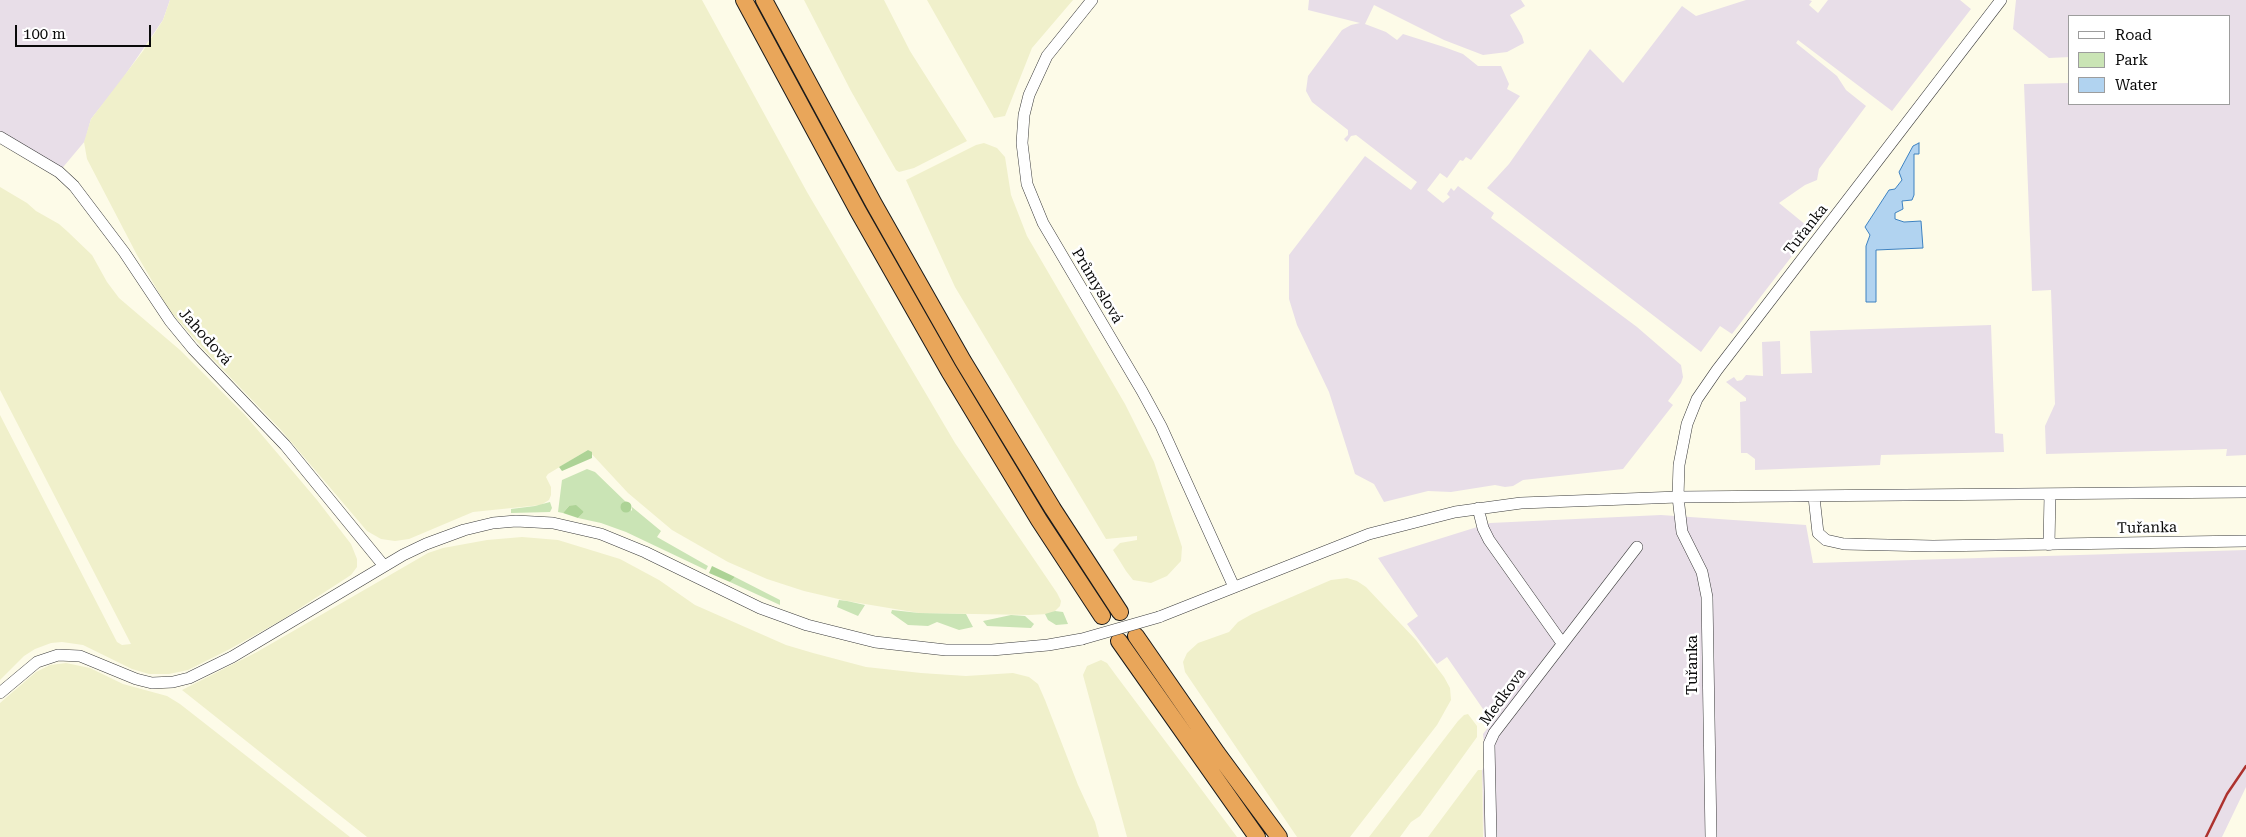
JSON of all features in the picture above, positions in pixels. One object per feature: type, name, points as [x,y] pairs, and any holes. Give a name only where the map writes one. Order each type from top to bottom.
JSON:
[{"type":"highway","points":[[744,0],[858,211],[944,362],[1039,520],[1102,616]]},
{"type":"highway","points":[[764,0],[874,204],[963,361],[1053,509],[1120,612]]},
{"type":"highway","points":[[1136,636],[1217,753],[1279,837]]},
{"type":"highway","points":[[1119,641],[1257,837]]},
{"type":"street","name":"Průmyslová","points":[[1092,0],[1053,47],[1033,84],[1022,129],[1022,154],[1025,175],[1033,201],[1043,223],[1161,426],[1234,587]]},
{"type":"street","name":"Tuřanka","points":[[1711,837],[1707,597],[1702,572],[1682,532],[1678,498],[1679,465],[1687,424],[1703,389],[2002,0]]},
{"type":"street","name":"Jahodová","points":[[0,137],[59,172],[74,186],[124,252],[170,322],[193,349],[285,445],[384,566]]},
{"type":"street","points":[[0,693],[36,662],[58,655],[74,655],[86,658],[136,679],[152,683],[166,683],[189,678],[273,634],[384,566],[426,544],[464,530],[510,522],[553,523],[608,537],[645,552],[760,608],[847,636],[906,646],[946,650],[1020,648],[1082,639],[1159,617],[1369,534],[1425,519],[1478,508],[1539,501],[1678,498],[2246,492]]},
{"type":"street","points":[[2049,545],[2050,494]]},
{"type":"street","name":"Tuřanka","points":[[1814,497],[1818,533],[1833,543],[1899,547],[2246,541]]},
{"type":"street","points":[[1478,508],[1483,528],[1489,540],[1562,643]]},
{"type":"street","name":"Medkova","points":[[1491,837],[1489,744],[1494,733],[1637,547]]},
{"type":"shaded area","points":[[0,0],[170,0],[163,20],[119,84],[91,119],[85,141],[59,172],[0,137]]},
{"type":"shaded area","points":[[1309,0],[1521,0],[1525,6],[1510,15],[1524,43],[1507,52],[1483,55],[1444,40],[1374,5],[1365,24],[1386,32],[1397,40],[1403,34],[1463,54],[1478,66],[1501,66],[1509,84],[1507,89],[1520,96],[1471,160],[1466,157],[1463,161],[1460,160],[1447,178],[1440,173],[1427,190],[1443,203],[1450,197],[1447,194],[1451,188],[1454,191],[1458,186],[1494,213],[1491,218],[1637,327],[1681,365],[1683,377],[1681,383],[1668,401],[1673,405],[1623,469],[1523,480],[1513,486],[1505,487],[1495,485],[1451,492],[1428,491],[1384,502],[1374,484],[1355,474],[1329,392],[1297,325],[1289,299],[1289,255],[1365,156],[1411,190],[1417,182],[1356,135],[1351,136],[1347,142],[1344,139],[1348,135],[1348,130],[1312,102],[1306,91],[1308,76],[1342,30],[1360,23],[1308,10]]},
{"type":"shaded area","points":[[1746,0],[1809,0],[1812,1],[1809,5],[1818,13],[1828,0],[1960,0],[1971,9],[1892,111],[1798,40],[1796,43],[1837,76],[1846,90],[1866,106],[1819,169],[1817,180],[1805,185],[1779,203],[1812,230],[1732,334],[1720,326],[1701,352],[1487,188],[1509,164],[1590,49],[1623,83],[1682,6],[1696,16]]},
{"type":"shaded area","points":[[2016,0],[2246,0],[2246,455],[2226,456],[2227,449],[2046,454],[2045,426],[2055,404],[2051,290],[2032,291],[2024,84],[2068,83],[2068,105],[2231,105],[2231,15],[2068,15],[2068,57],[2049,58],[2013,29]]},
{"type":"shaded area","points":[[1991,325],[1995,433],[2003,434],[2004,452],[1881,455],[1880,465],[1755,470],[1755,459],[1747,453],[1741,453],[1740,402],[1746,401],[1746,398],[1726,382],[1734,377],[1737,381],[1742,380],[1746,375],[1763,376],[1762,342],[1780,341],[1781,374],[1812,373],[1810,331]]},
{"type":"shaded area","points":[[1661,515],[1806,525],[1813,563],[2246,550],[2246,787],[2222,837],[1484,837],[1482,771],[1486,762],[1483,734],[1492,722],[1447,657],[1437,664],[1407,624],[1418,616],[1378,558],[1490,523]]},
{"type":"green space","points":[[170,0],[702,0],[807,192],[955,443],[1057,593],[1061,601],[1060,606],[1048,614],[1029,615],[919,613],[847,601],[804,591],[767,579],[728,562],[672,530],[628,493],[588,450],[548,474],[546,477],[551,487],[551,495],[549,500],[541,505],[473,512],[409,539],[395,541],[381,539],[367,531],[281,430],[205,351],[169,310],[137,255],[87,159],[84,142],[91,119],[143,51],[163,20]]},
{"type":"green space","points":[[804,0],[884,0],[910,51],[967,141],[914,168],[899,172],[896,170],[851,91]]},
{"type":"green space","points":[[927,0],[1073,0],[1032,48],[1005,116],[994,118]]},
{"type":"green space","points":[[984,143],[997,148],[1005,157],[1011,195],[1027,236],[1125,404],[1154,462],[1182,547],[1181,561],[1167,576],[1151,583],[1133,580],[1113,550],[1120,543],[1137,540],[1137,536],[1106,539],[955,287],[906,180],[976,145]]},
{"type":"green space","points":[[0,187],[59,224],[68,232],[92,255],[107,282],[119,298],[180,350],[245,415],[317,500],[351,544],[357,559],[357,567],[351,575],[280,621],[188,670],[169,674],[149,674],[132,669],[83,645],[62,642],[51,643],[35,649],[24,656],[0,680],[0,415],[117,642],[122,645],[131,644],[0,390]]},
{"type":"green space","points":[[588,450],[592,452],[592,458],[562,471],[559,467]]},
{"type":"green space","points":[[587,469],[595,472],[627,503],[623,502],[632,511],[632,507],[661,531],[657,537],[708,566],[706,570],[626,532],[601,523],[578,518],[584,512],[569,506],[563,513],[558,512],[562,480]]},
{"type":"green space","points":[[626,501],[632,507],[626,513],[620,507]]},
{"type":"green space","points":[[550,502],[552,508],[550,512],[511,513],[511,509]]},
{"type":"green space","points":[[576,505],[584,512],[578,518],[563,513],[569,506]]},
{"type":"green space","points":[[522,537],[558,540],[620,559],[659,580],[695,605],[786,645],[813,653],[866,667],[966,676],[1013,673],[1029,677],[1038,684],[1045,700],[1078,785],[1095,822],[1099,837],[367,837],[182,690],[257,652],[428,553],[443,548],[487,540]]},
{"type":"green space","points":[[712,566],[735,577],[730,582],[709,573]]},
{"type":"green space","points":[[735,577],[780,600],[780,605],[730,582]]},
{"type":"green space","points":[[1347,578],[1357,581],[1366,587],[1416,640],[1444,677],[1450,688],[1451,700],[1437,725],[1350,837],[1297,837],[1185,672],[1183,662],[1187,653],[1198,643],[1229,632],[1238,622],[1252,614],[1331,580]]},
{"type":"green space","points":[[839,600],[865,605],[858,616],[837,607]]},
{"type":"green space","points":[[892,610],[919,613],[966,614],[973,627],[959,630],[937,622],[928,626],[908,625],[891,613]]},
{"type":"green space","points":[[1055,611],[1063,612],[1068,624],[1056,625],[1048,620],[1045,614]]},
{"type":"green space","points":[[1011,615],[1025,616],[1034,624],[1031,628],[987,626],[983,621]]},
{"type":"green space","points":[[1101,660],[1107,663],[1237,837],[1127,837],[1083,675],[1087,666]]},
{"type":"green space","points":[[66,663],[90,668],[123,684],[167,696],[180,704],[350,837],[0,837],[0,703],[36,672],[50,665]]},
{"type":"green space","points":[[1468,714],[1477,726],[1477,737],[1420,816],[1411,822],[1400,837],[1369,837],[1458,721]]},
{"type":"green space","points":[[1478,770],[1482,770],[1483,837],[1428,837]]},
{"type":"water","points":[[1919,143],[1919,154],[1914,154],[1914,195],[1912,200],[1902,201],[1903,209],[1895,213],[1895,219],[1904,222],[1921,221],[1923,248],[1876,250],[1876,302],[1866,302],[1866,246],[1870,235],[1865,227],[1889,190],[1895,189],[1902,180],[1899,172],[1913,146]]},
{"type":"railway","points":[[2206,837],[2227,794],[2246,766]]}]
